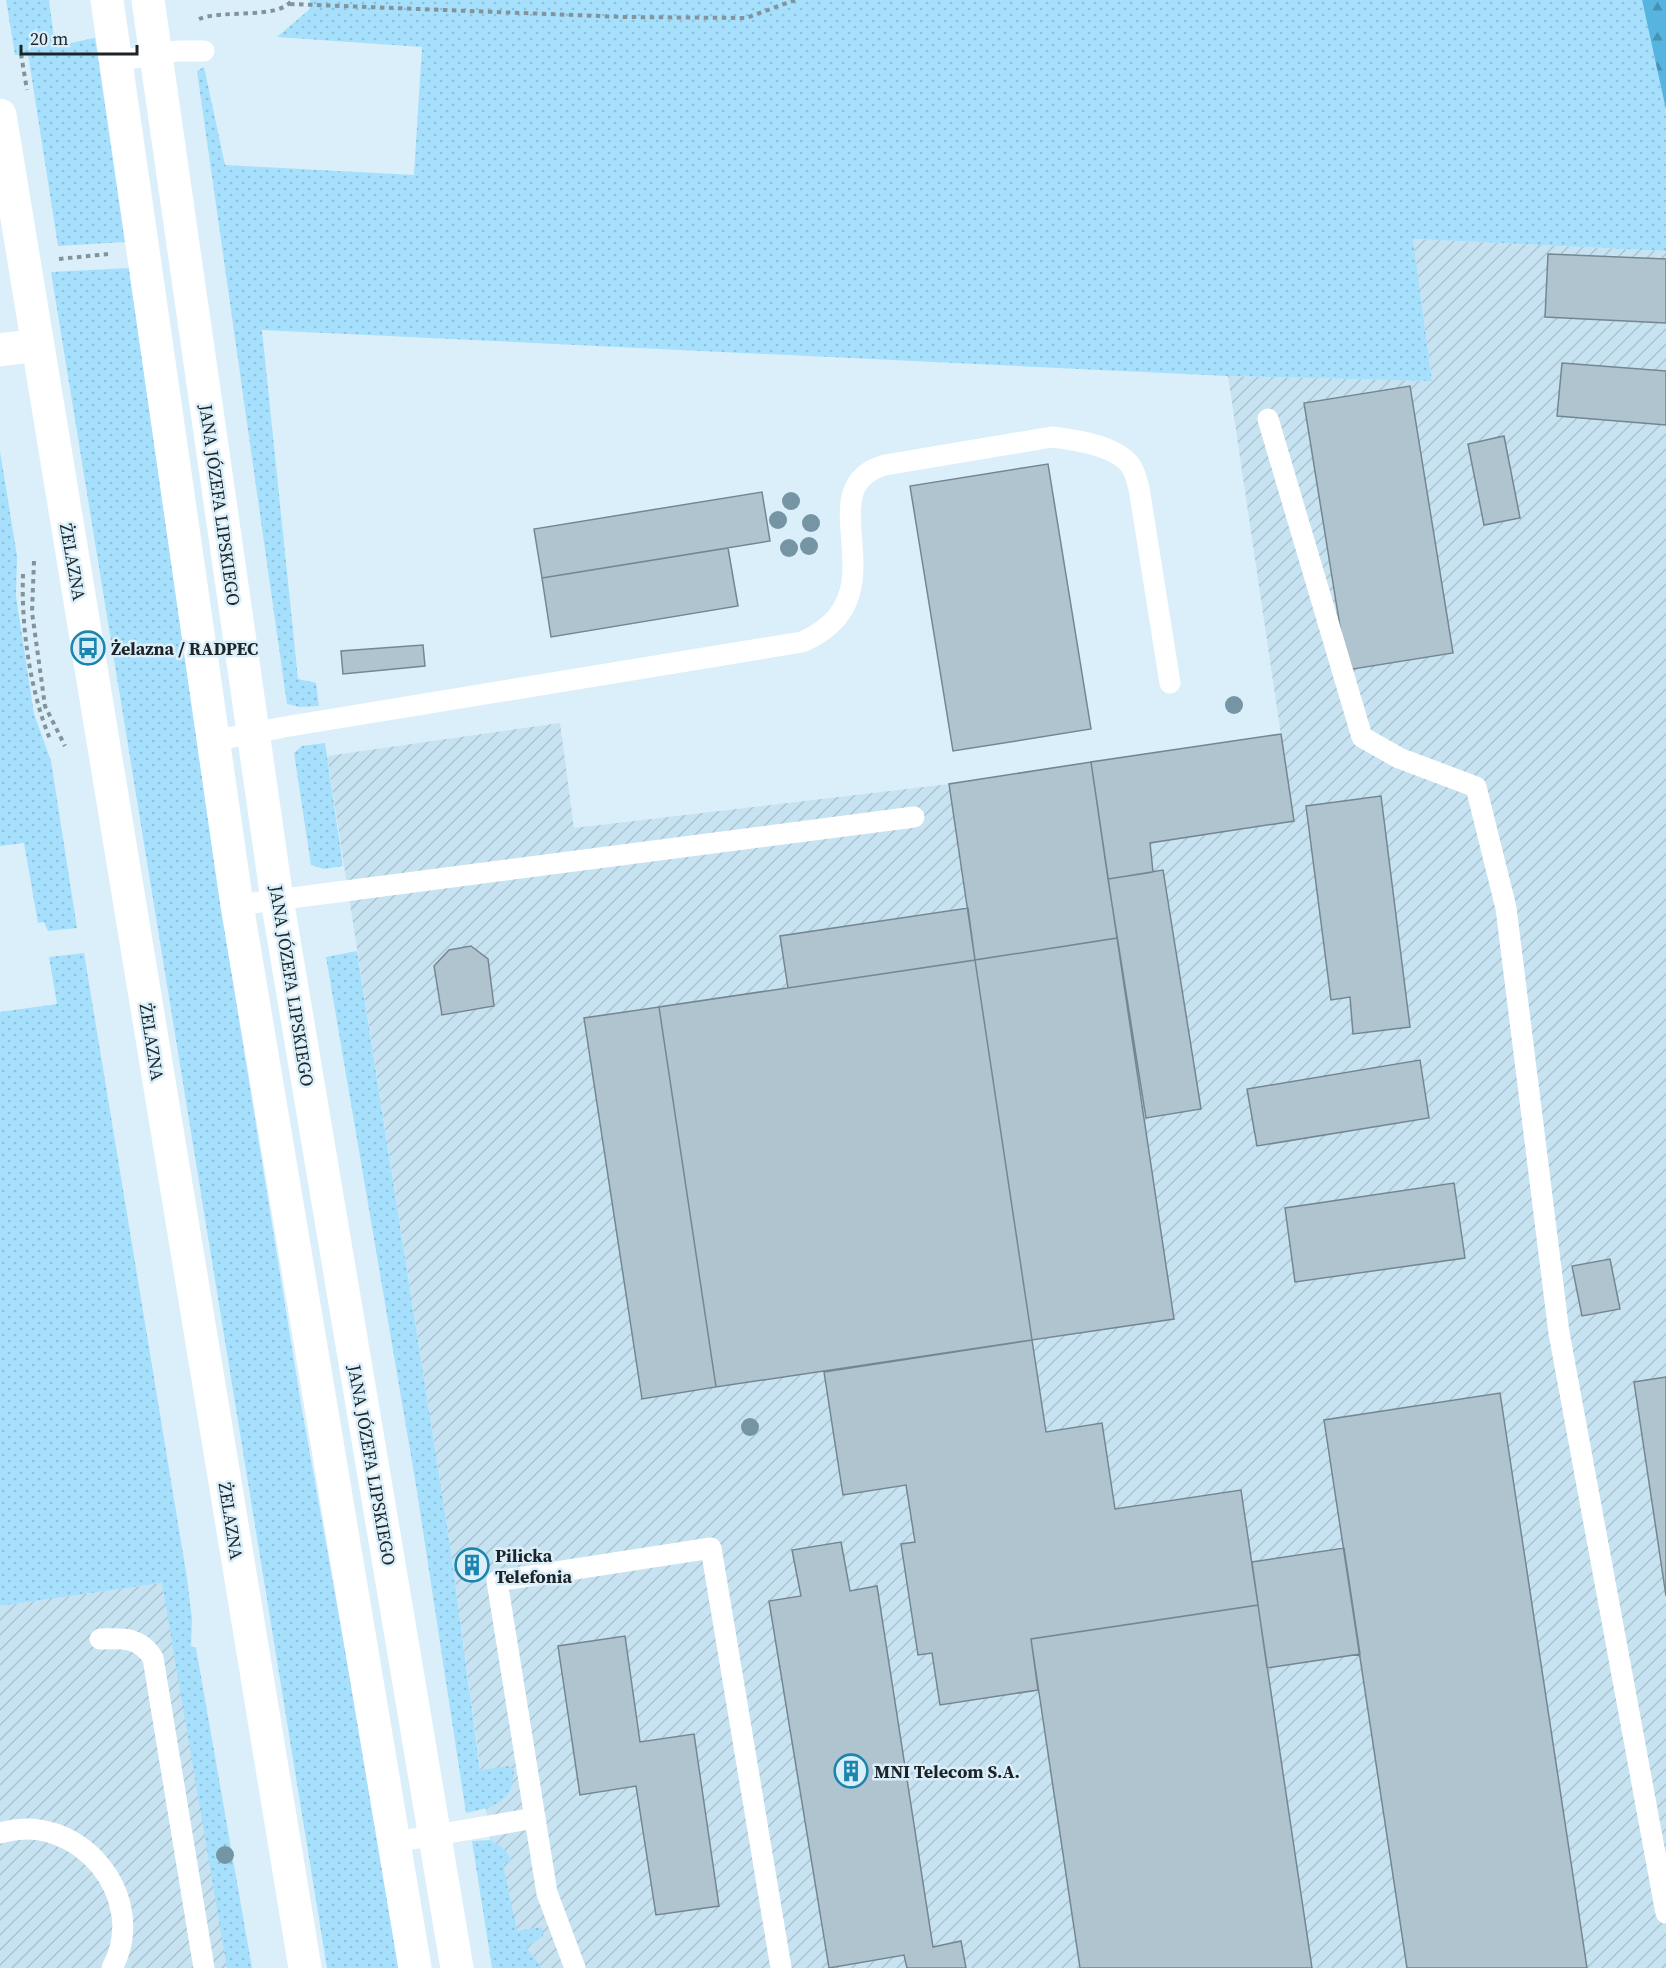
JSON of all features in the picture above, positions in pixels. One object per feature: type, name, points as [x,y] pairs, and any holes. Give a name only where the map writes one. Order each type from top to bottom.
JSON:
[{"type":"main road","points":[[107,0],[237,904],[315,1383],[415,1968]]},
{"type":"main road","name":"JANA JÓZEFA LIPSKIEGO","points":[[148,0],[277,899],[457,1968]]},
{"type":"main road","name":"ŻELAZNA","points":[[0,115],[305,1968]]},
{"type":"main road","points":[[0,350],[37,345]]},
{"type":"lane","points":[[117,61],[156,53],[200,51]]},
{"type":"lane","points":[[1268,419],[1362,737],[1400,758],[1476,787],[1506,908],[1559,1333],[1666,1913]]},
{"type":"lane","points":[[213,741],[802,642],[820,634],[832,625],[845,607],[852,588],[855,559],[849,513],[859,479],[885,465],[1052,436],[1114,452],[1133,469],[1139,488],[1170,683]]},
{"type":"lane","points":[[237,904],[914,817]]},
{"type":"lane","points":[[575,1968],[547,1893],[497,1581],[711,1548],[781,1968]]},
{"type":"lane","points":[[99,1639],[134,1640],[146,1646],[153,1658],[204,1968]]},
{"type":"lane","points":[[395,1842],[535,1818]]},
{"type":"lane","points":[[0,1833],[31,1829],[54,1833],[75,1842],[93,1856],[107,1873],[117,1894],[128,1968]]},
{"type":"lane","points":[[112,1968],[122,1938]]},
{"type":"path","points":[[200,51],[195,22],[200,18],[212,14],[273,11],[291,2],[625,17],[746,18],[795,0]]},
{"type":"path","points":[[23,574],[22,601],[37,709],[50,739]]},
{"type":"shaded area","points":[[6,0],[49,0],[55,46],[95,38],[125,242],[58,246],[28,54],[15,55]]},
{"type":"shaded area","points":[[310,0],[1642,0],[1666,110],[1666,251],[1413,239],[1432,381],[1228,376],[262,330],[298,679],[316,683],[319,706],[300,707],[287,704],[197,71],[204,67],[225,165],[414,175],[422,47],[277,37],[310,9]]},
{"type":"shaded area","points":[[1413,239],[1666,251],[1666,1968],[519,1968],[490,1840],[450,1545],[327,756],[560,723],[574,828],[949,784],[1281,735],[1228,376],[1432,381]]},
{"type":"shaded area","points":[[129,268],[217,883],[301,1404],[402,1968],[327,1968],[51,272]]},
{"type":"shaded area","points":[[0,451],[17,556],[16,596],[34,714],[51,761],[77,928],[48,931],[44,922],[38,923],[24,843],[0,846]]},
{"type":"shaded area","points":[[325,743],[343,866],[324,869],[311,865],[294,753],[302,746]]},
{"type":"shaded area","points":[[357,951],[450,1545],[480,1770],[509,1766],[514,1770],[513,1781],[506,1797],[493,1805],[466,1813],[416,1485],[326,957]]},
{"type":"shaded area","points":[[84,953],[187,1578],[192,1619],[191,1646],[196,1648],[252,1968],[227,1968],[162,1583],[0,1606],[0,1012],[57,1004],[49,957]]},
{"type":"shaded area","points":[[162,1583],[233,1968],[0,1968],[0,1606]]},
{"type":"shaded area","points":[[490,1840],[503,1848],[512,1860],[503,1864],[517,1931],[542,1927],[543,1936],[526,1947],[542,1968],[492,1968],[472,1841]]},
{"type":"green space","points":[[1642,0],[1666,0],[1666,110]]},
{"type":"building","points":[[1548,254],[1666,259],[1666,323],[1545,317]]},
{"type":"building","points":[[1562,363],[1666,371],[1666,425],[1557,416]]},
{"type":"building","points":[[1410,386],[1453,653],[1347,670],[1304,403]]},
{"type":"building","points":[[1504,436],[1520,518],[1484,525],[1468,444]]},
{"type":"building","points":[[1048,464],[1091,729],[953,751],[910,486]]},
{"type":"building","points":[[762,492],[770,541],[542,578],[534,529]]},
{"type":"building","points":[[728,548],[738,606],[551,637],[542,578]]},
{"type":"building","points":[[423,645],[425,666],[343,674],[341,651]]},
{"type":"building","points":[[1281,734],[1294,821],[1150,843],[1153,872],[1108,879],[1091,762]]},
{"type":"building","points":[[1091,762],[1117,938],[975,960],[949,784]]},
{"type":"building","points":[[1381,796],[1410,1027],[1353,1034],[1350,997],[1331,1000],[1306,806]]},
{"type":"building","points":[[1163,870],[1201,1109],[1146,1118],[1108,879]]},
{"type":"building","points":[[968,908],[975,960],[788,988],[780,936]]},
{"type":"building","points":[[1117,938],[1174,1319],[1032,1340],[975,960]]},
{"type":"building","points":[[471,946],[488,959],[494,1006],[442,1015],[434,966],[449,950]]},
{"type":"building","points":[[975,960],[1032,1340],[716,1387],[659,1007]]},
{"type":"building","points":[[659,1007],[716,1387],[642,1399],[584,1018]]},
{"type":"building","points":[[1420,1060],[1429,1118],[1257,1146],[1247,1089]]},
{"type":"building","points":[[1454,1183],[1465,1258],[1295,1282],[1285,1208]]},
{"type":"building","points":[[1610,1259],[1620,1309],[1582,1316],[1572,1266]]},
{"type":"building","points":[[1032,1340],[1046,1432],[1102,1423],[1115,1509],[1241,1490],[1258,1605],[1031,1639],[1038,1690],[940,1705],[932,1653],[918,1655],[901,1544],[915,1542],[906,1485],[843,1495],[824,1372]]},
{"type":"building","points":[[1666,1377],[1666,1596],[1634,1382]]},
{"type":"building","points":[[1500,1393],[1587,1968],[1407,1968],[1324,1420]]},
{"type":"building","name":"MNI Telecom S.A.","points":[[841,1542],[850,1591],[877,1586],[933,1947],[961,1941],[966,1968],[907,1968],[904,1955],[829,1968],[769,1601],[801,1596],[792,1550]]},
{"type":"building","points":[[1344,1548],[1360,1654],[1267,1668],[1252,1562]]},
{"type":"building","name":"Pilicka Telefonia","points":[[484,1557],[485,1571],[460,1572],[460,1558]]},
{"type":"building","points":[[1258,1605],[1312,1968],[1080,1968],[1031,1639]]},
{"type":"building","points":[[625,1636],[640,1742],[694,1734],[719,1906],[656,1915],[636,1786],[580,1795],[558,1646]]},
{"type":"place","name":"Żelazna / RADPEC","points":[[88,648]]},
{"type":"place","name":"Pilicka Telefonia","points":[[472,1565]]},
{"type":"place","name":"MNI Telecom S.A.","points":[[851,1771]]}]
